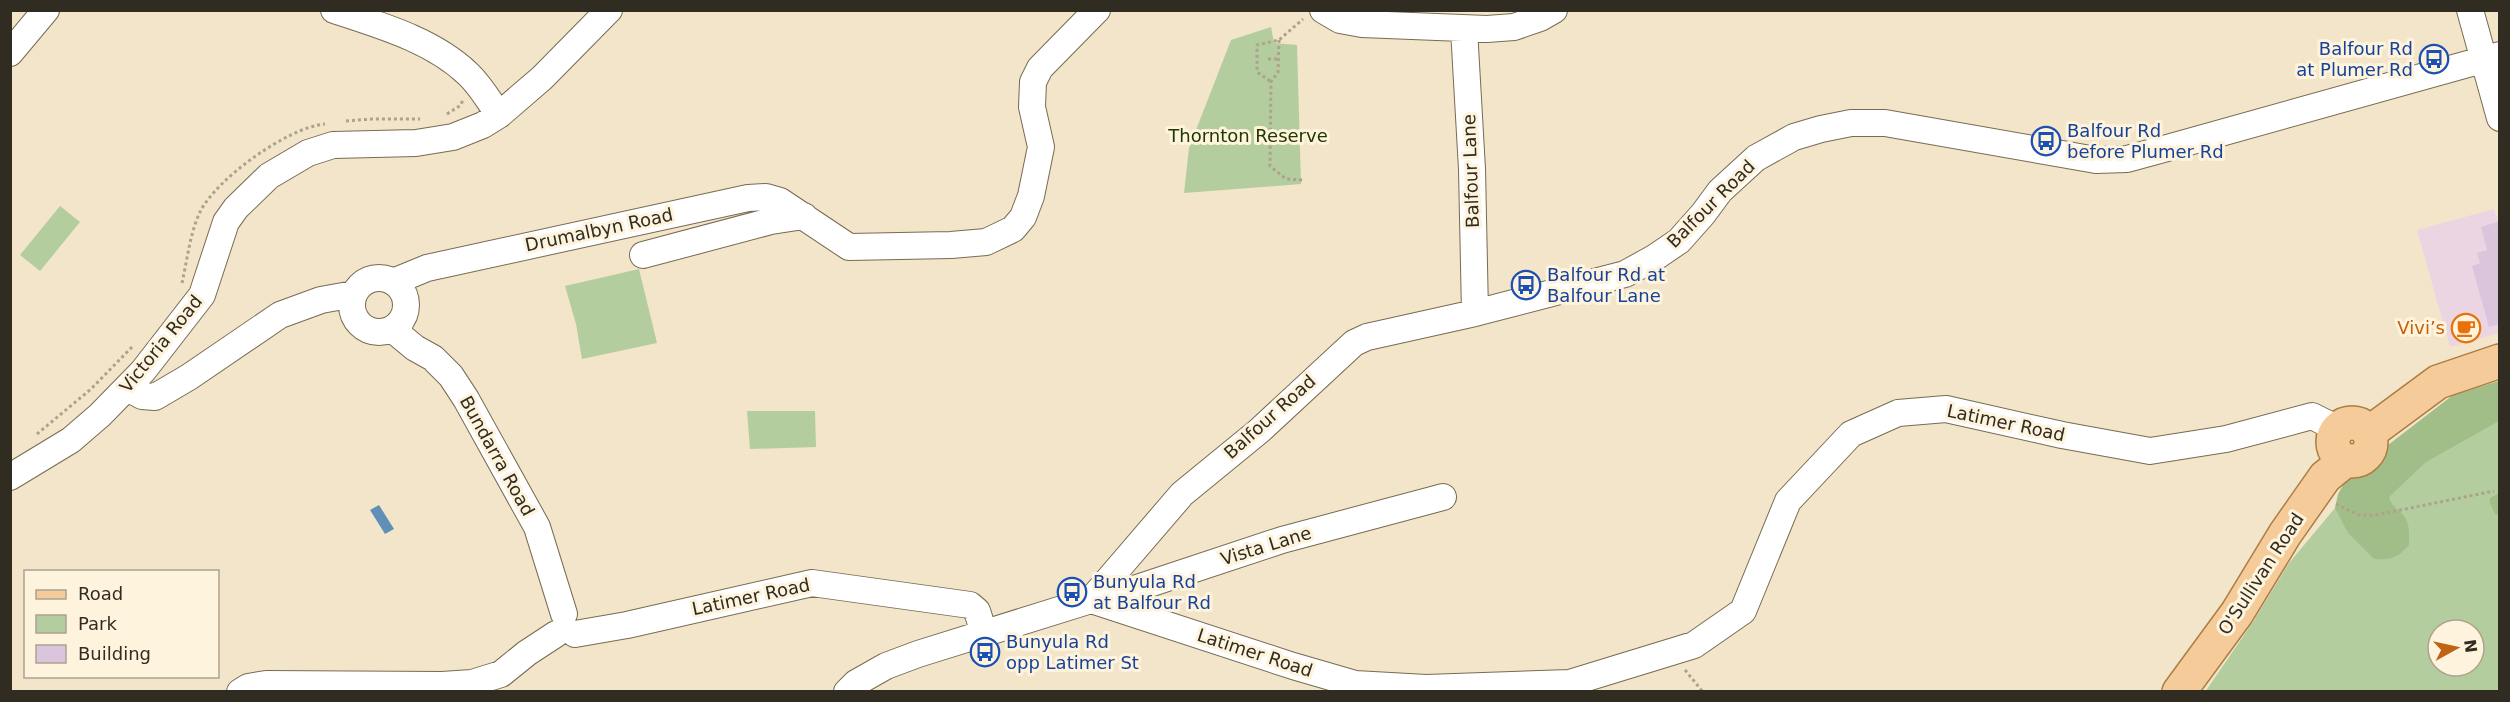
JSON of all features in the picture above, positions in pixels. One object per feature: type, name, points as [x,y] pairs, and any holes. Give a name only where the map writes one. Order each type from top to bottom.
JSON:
[{"type":"main road","points":[[2353,431],[2438,382],[2499,361]]},
{"type":"main road","name":"O'Sullivan Road","points":[[2179,692],[2237,614],[2285,534],[2325,477],[2346,460],[2341,458],[2334,447],[2335,435],[2353,431]]},
{"type":"street","points":[[10,53],[46,10]]},
{"type":"street","points":[[334,10],[381,26],[445,54],[469,75],[498,115]]},
{"type":"street","name":"Victoria Road","points":[[10,477],[71,440],[100,415],[143,371],[202,295],[226,222],[236,208],[269,176],[308,153],[333,145],[416,143],[453,137],[483,125],[542,78],[609,10]]},
{"type":"street","name":"Drumalbyn Road","points":[[393,282],[438,266],[748,198],[766,197],[780,201],[849,247],[986,242],[1014,229],[1023,217],[1031,196],[1041,147],[1032,107],[1033,82],[1040,68],[1097,10]]},
{"type":"street","points":[[1315,14],[1362,24],[1464,29],[1514,27],[1540,18],[1554,10]]},
{"type":"street","points":[[2470,10],[2492,57],[2499,118]]},
{"type":"street","name":"Balfour Lane","points":[[1464,29],[1472,169],[1475,313]]},
{"type":"street","name":"Balfour Road","points":[[1091,600],[1182,494],[1258,431],[1344,349],[1367,337],[1475,313],[1625,274],[1679,241],[1720,191],[1756,158],[1794,137],[1851,123],[1885,123],[2062,156],[2111,161],[2160,150],[2492,57]]},
{"type":"street","name":"Drumalbyn Road","points":[[643,255],[771,221],[804,216]]},
{"type":"street","points":[[127,387],[142,396],[155,397],[189,377],[280,315],[321,300],[354,294],[367,281],[375,278],[393,282],[405,298],[405,311],[400,322],[392,329],[381,332],[370,331],[354,316],[352,305],[354,294]]},
{"type":"street","name":"Bundarra Road","points":[[400,322],[398,334],[415,348],[433,358],[451,375],[537,527],[565,627]]},
{"type":"street","name":"Latimer Road","points":[[1091,600],[1355,684],[1423,690],[1569,683],[1694,645],[1743,611],[1788,501],[1851,434],[1898,413],[1947,409],[2062,435],[2150,450],[2226,439],[2312,416],[2353,431]]},
{"type":"street","name":"Vista Lane","points":[[1091,600],[1134,589],[1282,540],[1443,497]]},
{"type":"street","name":"Latimer Road","points":[[565,627],[627,624],[812,583],[970,605],[978,611],[984,633]]},
{"type":"street","points":[[847,692],[856,683],[886,666],[1091,600]]},
{"type":"street","points":[[240,692],[248,687],[266,684],[442,685],[472,683],[501,674],[565,627]]},
{"type":"path","points":[[1271,82],[1257,72],[1257,45],[1279,40],[1315,14]]},
{"type":"path","points":[[1279,40],[1278,72],[1271,82],[1270,166],[1286,179],[1304,180]]},
{"type":"path","points":[[1268,59],[1278,59]]},
{"type":"path","points":[[2314,493],[2360,515],[2376,515],[2494,491]]},
{"type":"path","points":[[1670,653],[1703,692]]},
{"type":"shaded area","points":[[2494,209],[2500,227],[2499,333],[2450,347],[2417,230]]},
{"type":"green space","name":"Thornton Reserve","points":[[1271,27],[1274,43],[1297,45],[1301,184],[1184,193],[1189,148],[1231,40]]},
{"type":"green space","points":[[60,206],[80,222],[40,271],[20,255]]},
{"type":"green space","points":[[639,269],[657,343],[582,359],[576,324],[565,286]]},
{"type":"green space","points":[[2499,381],[2499,421],[2426,462],[2389,497],[2407,522],[2409,545],[2394,557],[2374,559],[2348,533],[2335,508],[2338,494],[2349,475],[2453,395]]},
{"type":"green space","points":[[2499,392],[2499,691],[2205,692],[2253,622],[2289,563],[2335,508],[2344,493]]},
{"type":"green space","points":[[747,411],[815,411],[816,447],[750,449]]},
{"type":"green space","points":[[2499,493],[2499,515],[2495,514],[2490,498]]},
{"type":"water","points":[[379,505],[394,529],[385,534],[370,510]]},
{"type":"building","points":[[2500,221],[2500,324],[2489,327],[2472,266],[2480,263],[2477,253],[2487,250],[2481,227]]},
{"type":"place","name":"Balfour Rd at Plumer Rd","points":[[2434,59]]},
{"type":"place","name":"Balfour Rd before Plumer Rd","points":[[2046,141]]},
{"type":"place","name":"Balfour Rd at Balfour Lane","points":[[1526,285]]},
{"type":"place","name":"Vivi’s","points":[[2466,328]]},
{"type":"place","name":"Bunyula Rd at Balfour Rd","points":[[1072,592]]},
{"type":"place","name":"Bunyula Rd opp Latimer St","points":[[985,652]]}]
